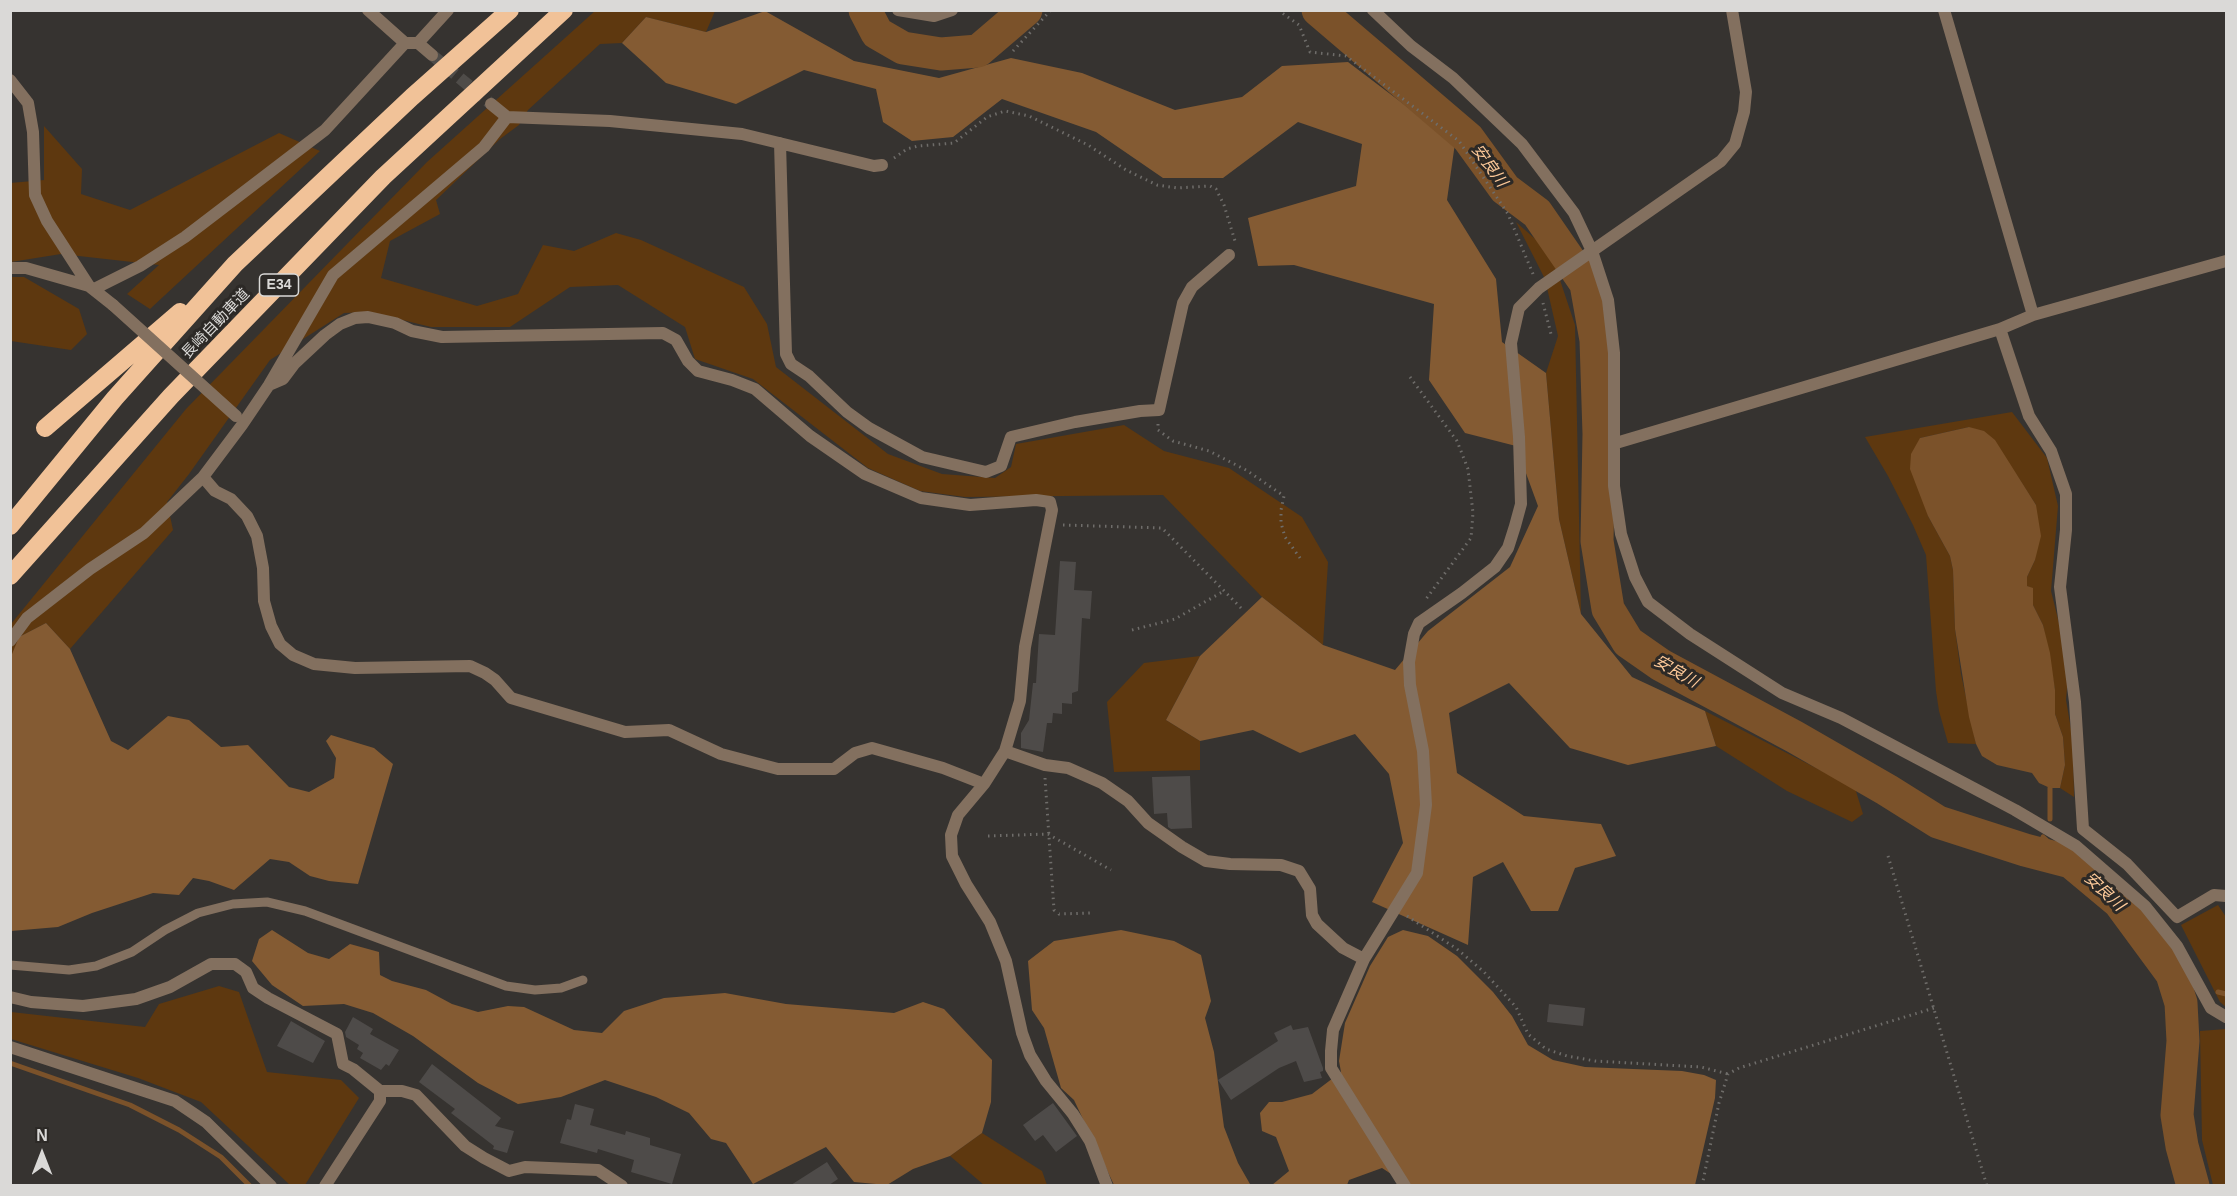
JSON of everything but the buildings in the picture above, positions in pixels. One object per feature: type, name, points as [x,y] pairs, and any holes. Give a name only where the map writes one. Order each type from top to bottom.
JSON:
[{"type":"highway","name":"長崎自動車道","points":[[10,526],[115,398],[235,264],[412,98],[510,10]]},
{"type":"highway","name":"長崎自動車道","points":[[10,576],[171,396],[383,177],[564,10]]},
{"type":"highway","points":[[45,428],[235,264]]},
{"type":"highway","points":[[10,592],[76,502]]},
{"type":"street","points":[[368,10],[405,44],[418,44],[432,55]]},
{"type":"street","points":[[418,44],[448,10]]},
{"type":"street","points":[[898,10],[934,16],[952,10]]},
{"type":"street","points":[[1373,10],[1411,46],[1453,78],[1522,144],[1574,213],[1592,251],[1608,300],[1614,353],[1616,443],[1614,486],[1621,534],[1635,577],[1648,602],[1690,634],[1782,693],[1841,718],[2014,810],[2076,846],[2145,906],[2177,946],[2211,1008],[2226,1017]]},
{"type":"street","points":[[1405,1185],[1331,1068],[1333,1030],[1364,959],[1417,873],[1426,805],[1423,751],[1410,685],[1408,662],[1414,634],[1419,623],[1495,567],[1508,548],[1521,504],[1519,437],[1511,343],[1519,308],[1539,288],[1721,161],[1735,144],[1744,112],[1746,92],[1732,10]]},
{"type":"street","points":[[1944,10],[2033,315]]},
{"type":"street","points":[[10,268],[26,268],[91,287],[140,266],[185,237],[316,137],[405,44]]},
{"type":"street","points":[[10,80],[28,103],[33,132],[35,195],[47,221],[91,287],[239,421]]},
{"type":"street","points":[[491,104],[507,117],[610,121],[742,134],[874,166],[882,165]]},
{"type":"street","points":[[10,641],[27,618],[90,569],[144,533],[203,477],[239,421],[269,385],[333,275],[484,147],[507,117]]},
{"type":"street","points":[[780,144],[786,354],[791,364],[809,376],[855,418],[922,457],[986,472],[1001,466],[1011,437],[1075,422],[1159,410],[1183,303],[1192,287],[1229,255]]},
{"type":"street","points":[[1616,443],[2000,329],[2033,315],[2226,261]]},
{"type":"street","points":[[269,385],[283,379],[295,363],[325,335],[340,324],[355,318],[368,317],[395,323],[412,331],[442,336],[663,333],[676,340],[688,361],[698,371],[755,389],[810,436],[865,474],[921,498],[970,505],[1036,500],[1050,502],[1052,510],[1025,647],[1020,701],[1005,751],[984,784],[958,815],[951,835],[952,856],[966,885],[990,922],[1006,961],[1022,1033],[1030,1055],[1051,1089],[1073,1114],[1090,1141],[1107,1185]]},
{"type":"street","points":[[2000,329],[2029,416],[2051,451],[2066,495],[2066,530],[2060,586],[2075,702],[2083,829],[2127,864],[2177,917],[2214,896],[2226,896]]},
{"type":"street","points":[[203,477],[215,491],[231,499],[247,516],[257,536],[263,568],[264,601],[280,644],[293,655],[314,664],[355,668],[470,666],[490,677],[511,699],[625,732],[669,730],[721,754],[778,769],[834,769],[855,753],[872,748],[944,768],[984,784]]},
{"type":"street","points":[[1005,751],[1044,765],[1068,768],[1102,783],[1128,801],[1148,823],[1206,861],[1281,865],[1299,871],[1310,889],[1312,915],[1317,924],[1343,948],[1364,959]]},
{"type":"street","points":[[10,997],[31,1002],[83,1006],[136,999],[170,987],[211,964],[235,964],[246,972],[253,988],[337,1034],[343,1064],[353,1069],[380,1091],[402,1091],[417,1095],[465,1146],[509,1171],[525,1167],[598,1170],[622,1185]]},
{"type":"street","points":[[10,1047],[175,1101],[206,1122],[271,1185]]},
{"type":"street","points":[[325,1185],[380,1101],[380,1091]]},
{"type":"lane","points":[[10,965],[69,970],[96,966],[132,952],[165,930],[198,913],[232,904],[267,902],[305,911],[506,986],[536,990],[561,988],[582,980]]},
{"type":"path","points":[[1013,51],[1051,10]]},
{"type":"path","points":[[1278,10],[1299,25],[1310,52],[1346,56],[1459,141],[1508,214],[1539,288],[1551,334]]},
{"type":"path","points":[[882,165],[907,149],[954,143],[987,117],[1005,111],[1029,116],[1088,145],[1126,170],[1156,185],[1177,188],[1209,186],[1216,189],[1224,205],[1236,245],[1229,255]]},
{"type":"path","points":[[1410,377],[1457,441],[1468,469],[1473,513],[1472,538],[1421,606],[1419,623]]},
{"type":"path","points":[[1159,410],[1158,430],[1173,441],[1209,451],[1246,470],[1284,496],[1281,523],[1285,537],[1300,558]]},
{"type":"path","points":[[1049,525],[1162,528],[1243,610]]},
{"type":"path","points":[[1132,630],[1175,619],[1224,591]]},
{"type":"path","points":[[1044,765],[1054,910],[1059,914],[1090,913]]},
{"type":"path","points":[[988,836],[1048,834],[1111,870]]},
{"type":"path","points":[[1888,856],[1987,1185]]},
{"type":"path","points":[[1395,909],[1425,926],[1484,972],[1516,1007],[1528,1034],[1546,1049],[1567,1056],[1595,1061],[1701,1067],[1728,1074],[1739,1068],[1934,1008]]},
{"type":"path","points":[[1702,1185],[1728,1074]]},
{"type":"shaded area","points":[[595,11],[715,11],[706,32],[646,17],[622,43],[600,44],[528,110],[519,125],[500,139],[436,200],[440,214],[390,241],[381,278],[477,306],[518,294],[543,245],[574,251],[616,233],[641,240],[744,287],[767,324],[776,367],[888,454],[942,474],[995,478],[1011,467],[1016,444],[1124,425],[1164,451],[1229,468],[1302,517],[1328,562],[1323,645],[1262,597],[1163,495],[965,497],[920,491],[868,468],[753,379],[695,359],[685,327],[618,285],[570,287],[510,327],[431,327],[370,312],[344,313],[270,360],[167,502],[173,530],[70,649],[46,623],[19,637],[11,659],[11,624],[186,409],[427,162]]},
{"type":"shaded area","points":[[765,11],[854,61],[939,78],[1011,58],[1082,73],[1175,110],[1242,97],[1282,66],[1348,62],[1455,143],[1447,200],[1496,279],[1502,342],[1546,373],[1559,519],[1581,614],[1632,677],[1705,711],[1716,746],[1628,765],[1570,748],[1509,683],[1449,713],[1457,773],[1524,816],[1601,824],[1616,856],[1575,868],[1558,911],[1531,911],[1503,862],[1473,877],[1468,945],[1372,902],[1403,843],[1389,774],[1355,734],[1300,753],[1253,730],[1200,741],[1166,720],[1200,656],[1262,597],[1323,645],[1395,670],[1428,631],[1510,567],[1538,506],[1516,446],[1465,433],[1429,380],[1434,304],[1294,265],[1258,266],[1248,218],[1356,186],[1362,144],[1298,122],[1223,178],[1163,178],[1096,132],[1002,99],[953,137],[912,141],[883,122],[876,89],[804,70],[736,104],[666,83],[622,43],[646,17],[706,32]]},
{"type":"shaded area","points":[[44,126],[82,169],[81,194],[130,210],[279,133],[320,151],[150,309],[127,294],[159,265],[61,254],[11,262],[10,183],[44,180]]},
{"type":"shaded area","points":[[1516,222],[1551,253],[1575,325],[1581,614],[1559,519],[1546,373],[1558,336],[1545,279]]},
{"type":"shaded area","points":[[10,277],[24,277],[79,309],[87,334],[71,350],[11,341]]},
{"type":"shaded area","points":[[2012,412],[2047,458],[2058,506],[2051,591],[2069,663],[2066,700],[2073,741],[2074,797],[2060,788],[2065,765],[2063,737],[2055,714],[2055,690],[2043,625],[2033,605],[2033,589],[2027,586],[2027,577],[2035,560],[2036,505],[2016,474],[1969,427],[1920,438],[1928,516],[1950,556],[1953,570],[1955,629],[1961,674],[1976,744],[1948,743],[1936,691],[1926,555],[1888,476],[1865,437]]},
{"type":"shaded area","points":[[1969,427],[1984,431],[1995,440],[2036,505],[2041,536],[2035,560],[2027,577],[2027,586],[2033,588],[2033,605],[2043,625],[2050,653],[2055,690],[2055,714],[2063,737],[2065,765],[2060,788],[2050,788],[2039,783],[2032,773],[1997,765],[1982,756],[1976,744],[1969,717],[1955,629],[1953,570],[1950,556],[1928,516],[1910,469],[1911,454],[1920,438]]},
{"type":"shaded area","points":[[46,623],[70,649],[111,741],[128,750],[168,716],[189,720],[221,747],[248,745],[289,787],[309,792],[334,778],[336,758],[326,741],[331,735],[374,748],[393,764],[358,884],[329,881],[310,876],[289,862],[270,859],[234,890],[193,878],[179,895],[153,893],[58,927],[11,931],[10,659],[19,637]]},
{"type":"shaded area","points":[[1200,656],[1166,720],[1200,741],[1200,770],[1114,772],[1107,702],[1144,663]]},
{"type":"shaded area","points":[[1705,711],[1855,788],[1863,814],[1852,822],[1787,791],[1716,746]]},
{"type":"shaded area","points":[[2218,905],[2226,917],[2226,1007],[2220,1002],[2181,925]]},
{"type":"shaded area","points":[[272,930],[308,953],[329,959],[350,944],[379,952],[380,975],[392,981],[426,990],[452,1004],[478,1012],[508,1006],[524,1007],[574,1030],[602,1033],[624,1011],[664,998],[725,993],[786,1004],[894,1013],[923,1002],[944,1009],[992,1060],[991,1102],[982,1133],[950,1156],[913,1169],[887,1185],[854,1182],[826,1147],[753,1184],[726,1143],[711,1139],[689,1113],[656,1097],[605,1080],[561,1097],[518,1104],[478,1083],[413,1036],[373,1013],[344,1004],[303,1006],[272,985],[252,961],[259,939]]},
{"type":"shaded area","points":[[1121,930],[1174,941],[1201,955],[1211,1001],[1205,1018],[1214,1052],[1224,1127],[1238,1163],[1250,1184],[1253,1185],[1114,1185],[1074,1100],[1061,1088],[1044,1028],[1032,1010],[1028,961],[1054,941]]},
{"type":"shaded area","points":[[1403,930],[1428,936],[1457,956],[1493,992],[1512,1016],[1528,1045],[1553,1060],[1585,1067],[1682,1071],[1716,1080],[1715,1098],[1695,1185],[1408,1185],[1382,1168],[1349,1180],[1347,1185],[1272,1185],[1289,1171],[1276,1137],[1262,1131],[1260,1113],[1269,1102],[1282,1102],[1312,1094],[1341,1072],[1339,1061],[1345,1023],[1370,966],[1388,937]]},
{"type":"shaded area","points":[[219,986],[239,992],[267,1072],[341,1080],[359,1098],[305,1185],[290,1185],[201,1102],[138,1078],[11,1039],[11,1012],[145,1027],[159,1004]]},
{"type":"shaded area","points":[[2226,1029],[2226,1185],[2213,1185],[2202,1140],[2200,1031]]},
{"type":"shaded area","points":[[982,1133],[1042,1171],[1047,1185],[984,1185],[950,1156]]},
{"type":"waterway","name":"安良川","points":[[865,10],[877,33],[903,48],[941,54],[978,51],[1026,10]]},
{"type":"waterway","name":"安良川","points":[[1318,10],[1468,138],[1505,189],[1537,213],[1586,284],[1596,340],[1599,434],[1597,541],[1608,609],[1628,642],[1661,665],[1795,737],[1938,822],[2071,862],[2119,902],[2172,974],[2181,1003],[2183,1041],[2177,1115],[2182,1146],[2193,1186]]},
{"type":"waterway","points":[[2050,788],[2050,819]]},
{"type":"waterway","points":[[2043,837],[2071,862]]},
{"type":"waterway","points":[[2218,992],[2226,994]]},
{"type":"waterway","points":[[10,1063],[130,1105],[179,1130],[221,1157],[250,1186]]},
{"type":"tunnel","points":[[432,55],[491,104]]}]
